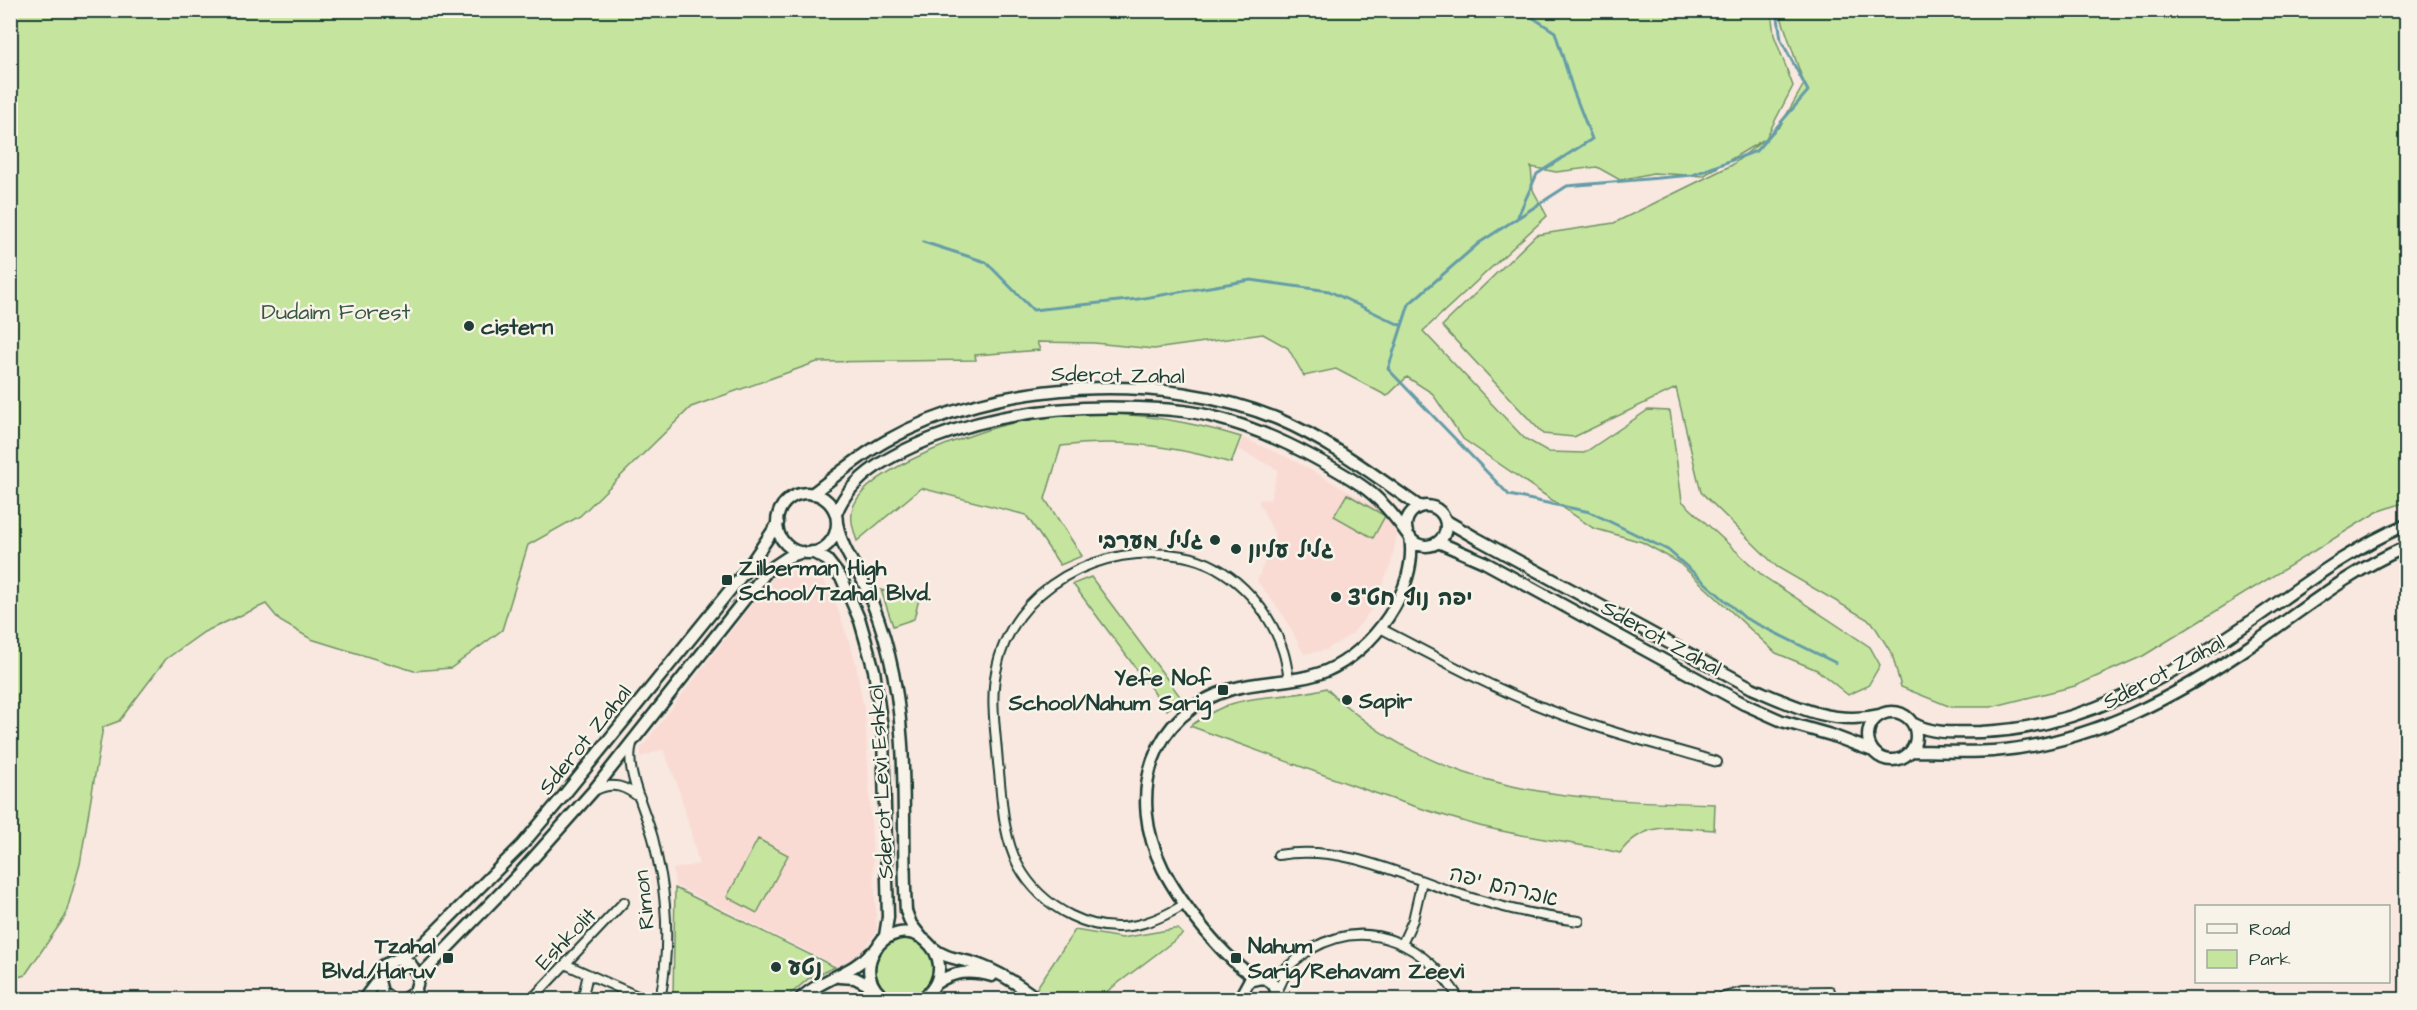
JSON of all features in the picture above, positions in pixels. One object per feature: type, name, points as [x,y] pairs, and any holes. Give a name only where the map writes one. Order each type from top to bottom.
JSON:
[{"type":"main road","name":"Sderot Zahal","points":[[812,494],[861,456],[887,440],[951,412],[980,403],[1037,392],[1112,389],[1195,394],[1276,418],[1350,457],[1420,507]]},
{"type":"main road","name":"Sderot Zahal","points":[[837,519],[849,488],[871,470],[896,455],[957,429],[1024,412],[1112,407],[1192,412],[1270,435],[1364,485],[1388,508],[1409,536]]},
{"type":"main road","points":[[812,494],[828,502],[837,519],[832,540],[825,547],[807,552],[786,544],[779,532],[778,523],[781,510],[790,499],[799,495],[812,494]]},
{"type":"main road","points":[[1276,997],[1272,982],[1234,963],[1185,903],[1161,866],[1148,825],[1146,795],[1155,750],[1172,725],[1212,696],[1248,684],[1307,677],[1339,665],[1364,647],[1392,609],[1420,556],[1445,532],[1446,519],[1435,508],[1420,507],[1408,517],[1406,525],[1412,555],[1406,580]]},
{"type":"main road","name":"Sderot Levi Eshkol","points":[[837,519],[843,547],[877,615],[893,674],[901,733],[906,911],[911,924],[936,952],[939,963],[939,974],[927,994]]},
{"type":"main road","name":"Sderot Zahal","points":[[1446,519],[1476,538],[1752,688],[1789,704],[1834,718],[1862,719],[1879,715]]},
{"type":"main road","name":"Sderot Zahal","points":[[378,980],[384,965],[423,944],[522,845],[747,569],[778,523]]},
{"type":"main road","name":"Sderot Zahal","points":[[1914,724],[1930,730],[1995,731],[2063,718],[2115,700],[2163,676],[2212,646],[2346,556],[2406,525]]},
{"type":"main road","points":[[1409,536],[1420,545],[1437,542]]},
{"type":"main road","name":"Sderot Zahal","points":[[1437,542],[1484,562],[1734,699],[1782,721],[1832,735],[1874,751]]},
{"type":"main road","name":"Sderot Zahal","points":[[1911,751],[1995,751],[2026,747],[2068,737],[2123,719],[2173,694],[2254,643],[2356,573],[2406,547]]},
{"type":"main road","name":"Sderot Zahal","points":[[403,999],[413,994],[418,980],[590,795],[767,571],[788,557],[807,552]]},
{"type":"main road","name":"Sderot Levi Eshkol","points":[[807,552],[827,560],[842,579],[860,621],[877,686],[883,735],[888,913],[886,933],[870,958],[869,968],[870,979],[883,996]]},
{"type":"main road","points":[[1887,712],[1902,713],[1914,724],[1917,738],[1911,751],[1893,760],[1880,756],[1874,751],[1868,736],[1873,721],[1879,715],[1887,712]]},
{"type":"main road","points":[[799,999],[857,965],[888,937],[910,933],[925,940],[942,954],[980,965],[1021,986],[1039,999]]},
{"type":"main road","points":[[398,959],[410,963],[418,980]]},
{"type":"main road","points":[[1234,963],[1243,997]]},
{"type":"main road","points":[[927,994],[950,975],[967,972],[995,976],[1021,986]]},
{"type":"main road","points":[[830,979],[851,977],[883,996]]},
{"type":"main road","points":[[1243,997],[1247,982],[1260,978]]},
{"type":"main road","points":[[363,999],[378,980]]},
{"type":"main road","points":[[378,980],[382,992],[393,999]]},
{"type":"street","points":[[1185,903],[1164,916],[1142,924],[1118,927],[1095,924],[1072,916],[1051,904],[1032,886],[1018,864],[1007,837],[1003,806],[993,693],[1005,639],[1023,610],[1034,598],[1060,578],[1107,559],[1137,553],[1165,553],[1191,557],[1215,567],[1241,586],[1270,622],[1282,648],[1289,679]]},
{"type":"street","points":[[1380,628],[1468,674],[1540,706],[1580,721],[1717,762]]},
{"type":"street","name":"Rimon","points":[[633,740],[630,750],[631,761],[661,877],[665,915],[665,951],[660,999]]},
{"type":"street","points":[[590,795],[603,786],[614,785],[626,788],[641,799]]},
{"type":"street","name":"אברהם יפה","points":[[1278,855],[1307,852],[1343,855],[1502,906],[1579,921]]},
{"type":"street","name":"אברהם יפה","points":[[1402,944],[1413,920],[1422,881]]},
{"type":"street","name":"Eshkolit","points":[[531,999],[624,902]]},
{"type":"street","points":[[1260,978],[1275,975],[1326,941],[1345,935],[1373,935],[1402,944],[1420,955],[1438,971],[1460,999]]},
{"type":"street","points":[[565,964],[646,999]]},
{"type":"street","points":[[1276,997],[1281,980],[1291,965]]},
{"type":"street","points":[[582,999],[588,974]]},
{"type":"street","points":[[418,980],[420,999]]},
{"type":"street","points":[[1714,999],[1742,992],[1830,991]]},
{"type":"shaded area","points":[[1243,438],[1291,459],[1383,511],[1394,525],[1397,535],[1391,564],[1372,609],[1352,634],[1326,650],[1304,654],[1284,616],[1257,581],[1275,535],[1259,503],[1260,499],[1270,500],[1278,470],[1238,449]]},
{"type":"shaded area","points":[[803,566],[815,571],[835,601],[855,659],[865,715],[877,931],[854,958],[837,966],[675,885],[673,869],[699,864],[690,829],[677,783],[663,749],[641,757],[641,748],[771,579],[790,567]]},
{"type":"green space","name":"Dudaim Forest","points":[[10,11],[1771,11],[1774,35],[1793,86],[1766,138],[1780,126],[1804,84],[1779,11],[2406,11],[2406,502],[2377,512],[2143,656],[2075,686],[1991,707],[1951,707],[1901,687],[1892,654],[1872,622],[1777,567],[1701,492],[1676,388],[1574,437],[1543,434],[1442,326],[1536,235],[1614,223],[1732,165],[1763,140],[1703,176],[1653,173],[1620,180],[1597,167],[1556,172],[1531,167],[1533,190],[1547,216],[1423,331],[1524,438],[1549,452],[1584,453],[1648,410],[1670,411],[1682,501],[1763,576],[1870,647],[1880,665],[1868,686],[1848,695],[1817,670],[1776,653],[1678,562],[1642,542],[1593,528],[1463,439],[1432,393],[1407,377],[1387,396],[1336,369],[1304,376],[1288,348],[1263,334],[1154,349],[1094,343],[1037,342],[1040,350],[975,355],[976,360],[817,362],[691,407],[580,516],[528,545],[502,630],[451,668],[414,671],[311,639],[280,621],[266,604],[204,632],[166,659],[119,721],[103,727],[80,864],[65,917],[25,975],[11,979]]},
{"type":"green space","points":[[1126,414],[1164,419],[1202,426],[1241,437],[1231,463],[1189,452],[1147,445],[1104,443],[1061,446],[1045,499],[1082,556],[1060,565],[1026,515],[921,488],[857,541],[852,518],[854,505],[864,491],[902,464],[953,442],[1001,426],[1060,415]]},
{"type":"green space","points":[[1347,494],[1385,516],[1373,538],[1334,516]]},
{"type":"green space","points":[[1091,577],[1182,699],[1167,710],[1073,584]]},
{"type":"green space","points":[[881,590],[919,599],[914,619],[893,626]]},
{"type":"green space","points":[[1326,688],[1369,724],[1414,751],[1460,771],[1508,785],[1557,794],[1715,804],[1714,830],[1675,827],[1651,830],[1630,842],[1620,853],[1512,833],[1476,825],[1404,803],[1190,726],[1228,705]]},
{"type":"green space","points":[[758,839],[788,855],[757,913],[727,897]]},
{"type":"green space","points":[[675,888],[835,967],[808,979],[785,999],[681,999],[673,995]]},
{"type":"green space","points":[[1178,929],[1183,934],[1097,999],[1050,999],[1036,989],[1075,930],[1122,938]]},
{"type":"green space","points":[[904,939],[915,941],[928,952],[933,968],[931,979],[920,992],[904,997],[893,995],[880,984],[875,968],[877,957],[888,944]]},
{"type":"waterway","points":[[1518,216],[1537,174],[1592,139],[1573,90],[1555,32],[1521,10]]},
{"type":"waterway","points":[[1777,10],[1781,40],[1808,91],[1756,151],[1693,175],[1567,186],[1479,243],[1409,304],[1388,369],[1509,495],[1590,512],[1668,550],[1745,618],[1836,663]]},
{"type":"waterway","points":[[923,242],[986,262],[1033,310],[1138,299],[1251,280],[1329,291],[1402,326]]},
{"type":"place","name":"cistern","points":[[469,326]]},
{"type":"place","name":"גליל מערבי","points":[[1215,540]]},
{"type":"place","name":"גליל עליון","points":[[1236,549]]},
{"type":"place","name":"Zilberman High School/Tzahal Blvd.","points":[[727,580]]},
{"type":"place","name":"יפה נוף חט\"צ","points":[[1336,597]]},
{"type":"place","name":"Yefe Nof School/Nahum Sarig","points":[[1223,690]]},
{"type":"place","name":"Sapir","points":[[1347,700]]},
{"type":"place","name":"Tzahal Blvd./Haruv","points":[[448,958]]},
{"type":"place","name":"Nahum Sarig/Rehavam Zeevi","points":[[1236,958]]},
{"type":"place","name":"נטע","points":[[776,967]]}]
